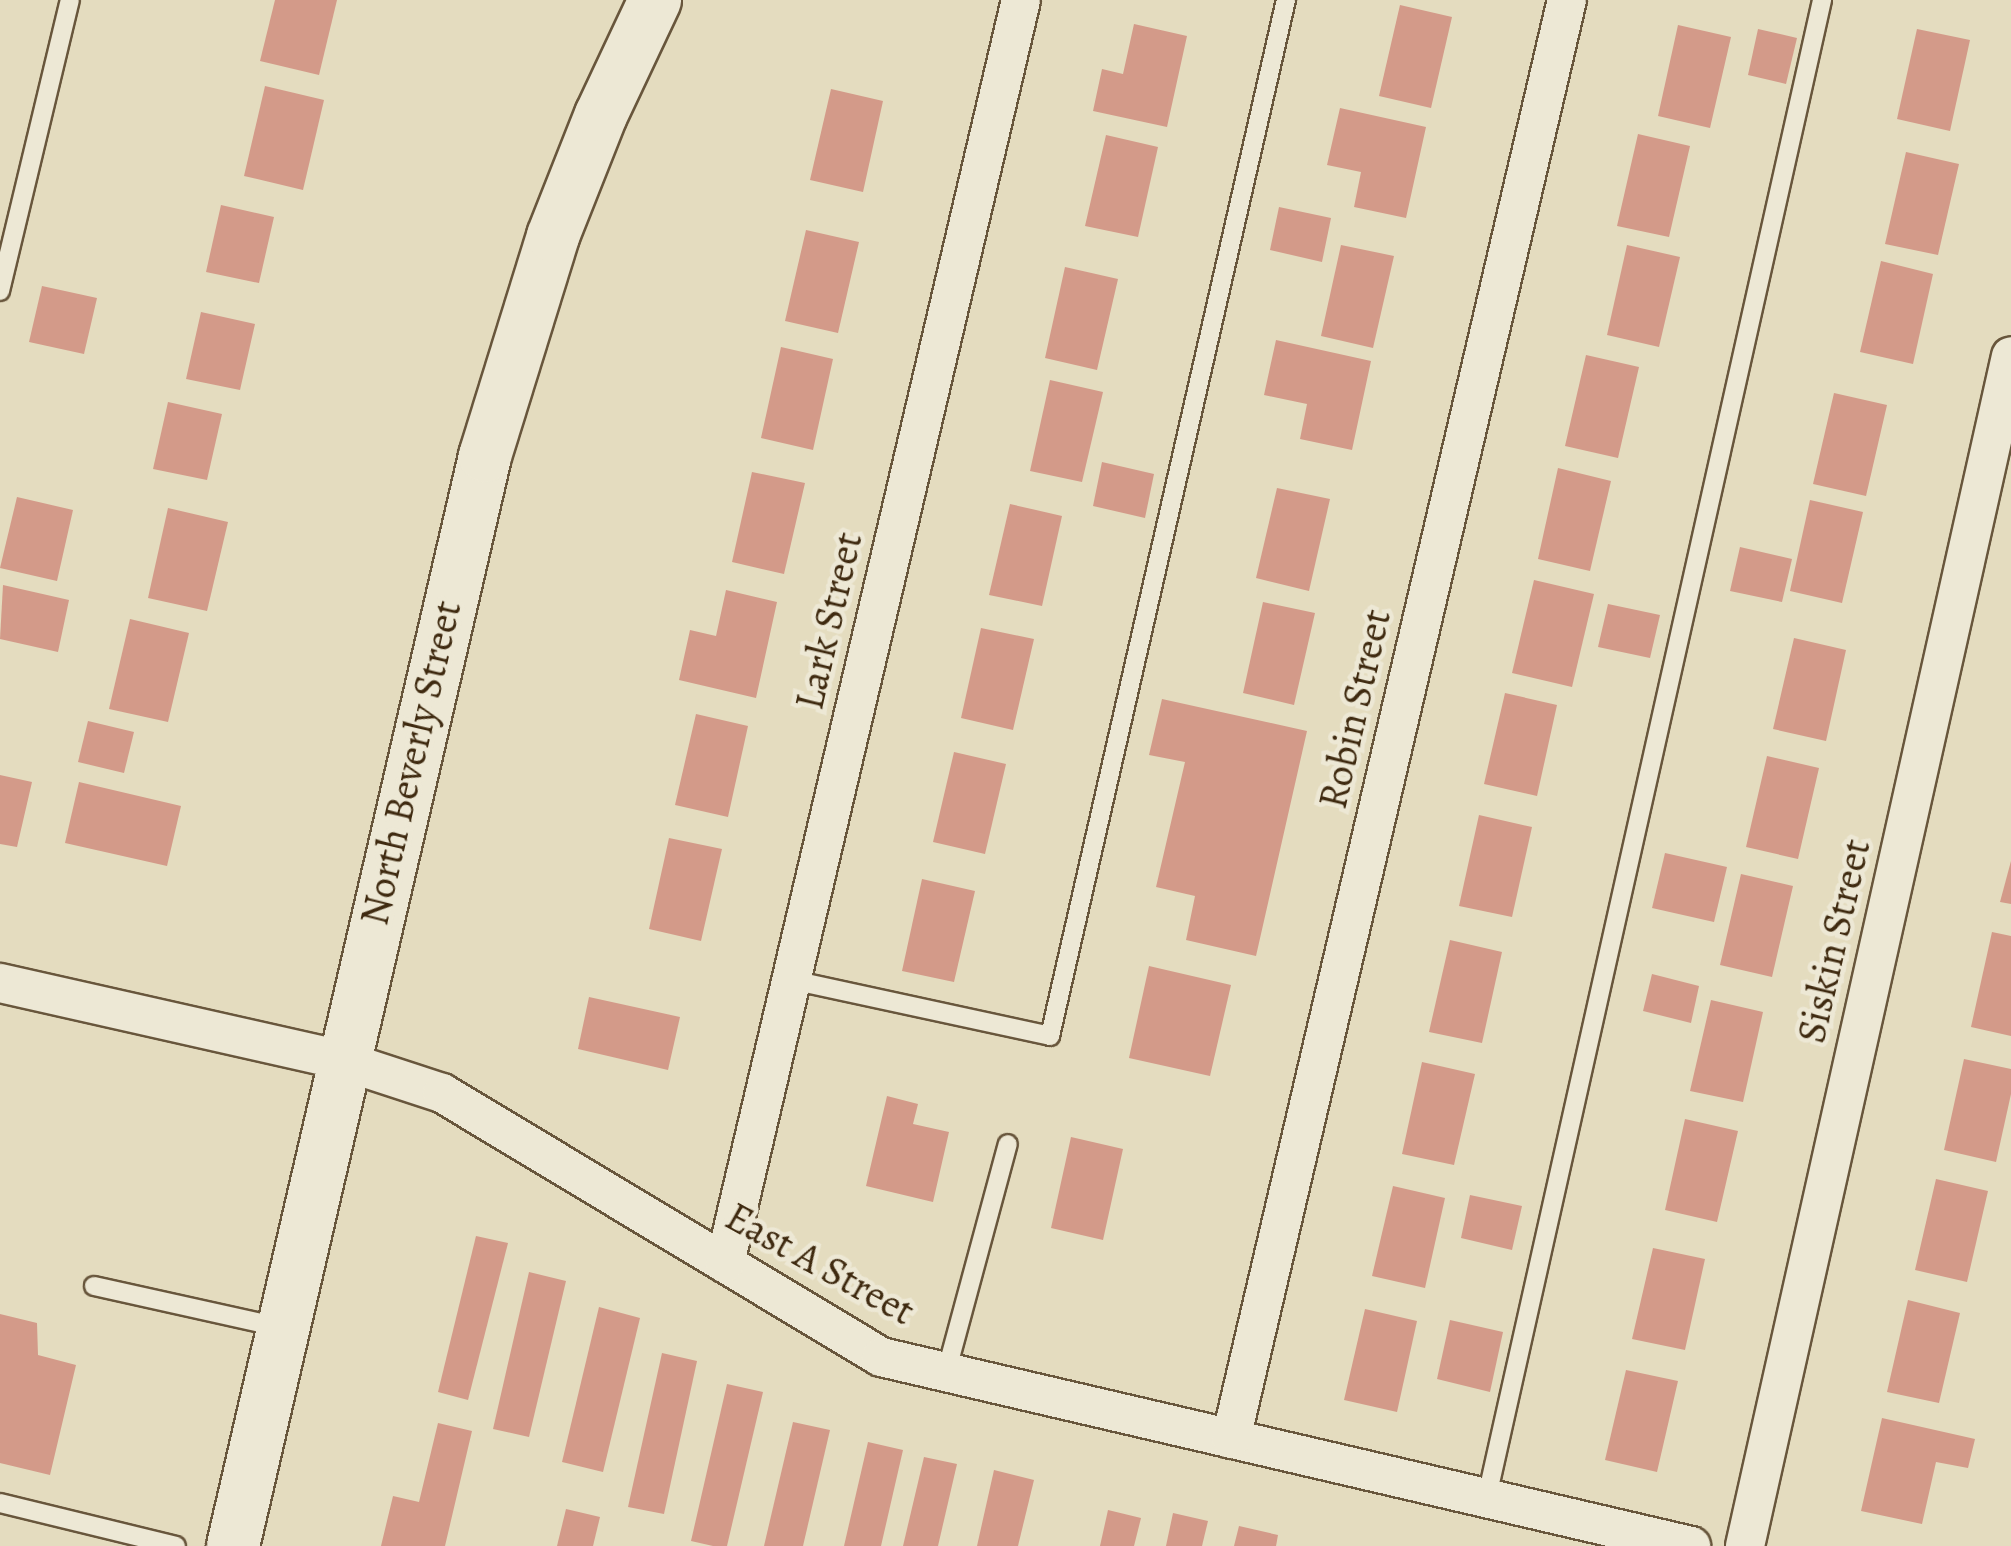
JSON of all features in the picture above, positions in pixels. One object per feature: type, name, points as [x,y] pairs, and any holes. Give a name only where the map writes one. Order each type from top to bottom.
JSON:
[{"type":"main road","name":"North Beverly Street","points":[[233,1546],[484,456],[517,341],[594,132],[655,0]]},
{"type":"street","name":"Lark Street","points":[[725,1263],[1021,0]]},
{"type":"street","name":"Robin Street","points":[[1231,1439],[1567,0]]},
{"type":"street","name":"Siskin Street","points":[[1745,1546],[2011,356]]},
{"type":"street","name":"East A Street","points":[[0,983],[342,1060],[442,1093],[881,1357],[1691,1546]]},
{"type":"lane","points":[[0,291],[70,0]]},
{"type":"lane","points":[[792,980],[1050,1036],[1286,0]]},
{"type":"lane","points":[[1486,1501],[1822,0]]},
{"type":"lane","points":[[946,1374],[1008,1144]]},
{"type":"lane","points":[[94,1286],[282,1327]]},
{"type":"lane","points":[[0,1503],[176,1546]]},
{"type":"building","points":[[275,0],[337,0],[319,75],[260,61]]},
{"type":"building","points":[[1400,5],[1452,17],[1431,108],[1379,96]]},
{"type":"building","points":[[1134,24],[1187,36],[1167,127],[1093,111],[1102,69],[1123,74]]},
{"type":"building","points":[[1678,25],[1731,37],[1710,128],[1658,116]]},
{"type":"building","points":[[1758,29],[1797,38],[1786,84],[1748,75]]},
{"type":"building","points":[[1917,29],[1970,40],[1950,131],[1897,119]]},
{"type":"building","points":[[265,86],[324,100],[303,190],[244,176]]},
{"type":"building","points":[[831,89],[883,101],[863,192],[810,180]]},
{"type":"building","points":[[1340,108],[1426,127],[1406,218],[1354,207],[1361,172],[1327,165]]},
{"type":"building","points":[[1638,134],[1690,146],[1669,237],[1617,226]]},
{"type":"building","points":[[1106,135],[1158,147],[1138,237],[1085,226]]},
{"type":"building","points":[[1906,152],[1959,164],[1938,255],[1885,244]]},
{"type":"building","points":[[221,205],[274,217],[259,283],[206,272]]},
{"type":"building","points":[[1279,207],[1331,218],[1322,262],[1270,250]]},
{"type":"building","points":[[806,230],[859,242],[838,333],[785,321]]},
{"type":"building","points":[[1341,245],[1394,256],[1373,348],[1321,336]]},
{"type":"building","points":[[1627,245],[1680,257],[1659,347],[1607,335]]},
{"type":"building","points":[[1881,261],[1933,274],[1913,364],[1860,352]]},
{"type":"building","points":[[1065,267],[1118,279],[1097,370],[1045,358]]},
{"type":"building","points":[[42,286],[97,298],[84,354],[29,342]]},
{"type":"building","points":[[201,312],[255,324],[240,390],[186,379]]},
{"type":"building","points":[[1276,340],[1371,361],[1352,450],[1300,439],[1307,404],[1264,395]]},
{"type":"building","points":[[781,347],[833,359],[813,450],[761,438]]},
{"type":"building","points":[[1586,355],[1639,367],[1618,458],[1565,446]]},
{"type":"building","points":[[1050,380],[1103,392],[1082,482],[1030,471]]},
{"type":"building","points":[[1834,393],[1887,405],[1866,496],[1813,484]]},
{"type":"building","points":[[168,402],[222,414],[207,480],[153,469]]},
{"type":"building","points":[[1102,462],[1154,474],[1145,518],[1093,506]]},
{"type":"building","points":[[1558,468],[1611,481],[1590,571],[1538,559]]},
{"type":"building","points":[[752,472],[805,483],[784,574],[732,562]]},
{"type":"building","points":[[1277,488],[1330,499],[1309,591],[1256,578]]},
{"type":"building","points":[[17,497],[73,510],[57,581],[0,568]]},
{"type":"building","points":[[1810,500],[1863,512],[1842,603],[1790,591]]},
{"type":"building","points":[[1010,504],[1062,516],[1042,606],[989,595]]},
{"type":"building","points":[[168,508],[228,522],[207,611],[148,598]]},
{"type":"building","points":[[1740,547],[1792,559],[1782,602],[1730,591]]},
{"type":"building","points":[[1534,580],[1594,594],[1572,687],[1512,673]]},
{"type":"building","points":[[3,585],[69,600],[58,652],[0,639]]},
{"type":"building","points":[[726,590],[777,602],[756,698],[679,680],[690,630],[716,636]]},
{"type":"building","points":[[1263,602],[1315,613],[1294,705],[1243,693]]},
{"type":"building","points":[[1608,604],[1660,615],[1650,658],[1598,647]]},
{"type":"building","points":[[130,619],[189,633],[168,722],[109,709]]},
{"type":"building","points":[[981,628],[1034,639],[1013,730],[961,718]]},
{"type":"building","points":[[1794,638],[1846,650],[1826,741],[1773,729]]},
{"type":"building","points":[[1505,693],[1557,705],[1537,796],[1484,784]]},
{"type":"building","points":[[1162,699],[1307,731],[1256,956],[1186,940],[1195,896],[1156,887],[1185,762],[1149,755]]},
{"type":"building","points":[[696,714],[748,726],[728,817],[675,805]]},
{"type":"building","points":[[88,721],[134,732],[124,773],[78,762]]},
{"type":"building","points":[[954,752],[1006,764],[985,854],[933,842]]},
{"type":"building","points":[[1767,756],[1819,768],[1798,859],[1746,847]]},
{"type":"building","points":[[0,775],[32,782],[17,847],[0,844]]},
{"type":"building","points":[[79,782],[181,806],[167,866],[65,843]]},
{"type":"building","points":[[1479,815],[1532,827],[1512,917],[1459,906]]},
{"type":"building","points":[[669,838],[722,849],[701,941],[649,929]]},
{"type":"building","points":[[1665,853],[1727,867],[1714,922],[1652,908]]},
{"type":"building","points":[[2011,861],[2011,904],[2000,902]]},
{"type":"building","points":[[1741,874],[1793,886],[1772,977],[1720,965]]},
{"type":"building","points":[[922,879],[975,891],[954,982],[902,971]]},
{"type":"building","points":[[1992,932],[2011,936],[2011,1036],[1971,1027]]},
{"type":"building","points":[[1450,940],[1502,952],[1482,1043],[1429,1032]]},
{"type":"building","points":[[1149,966],[1231,985],[1210,1076],[1129,1058]]},
{"type":"building","points":[[1652,974],[1699,986],[1691,1023],[1643,1011]]},
{"type":"building","points":[[589,997],[680,1017],[668,1070],[578,1049]]},
{"type":"building","points":[[1711,1000],[1763,1012],[1743,1102],[1690,1091]]},
{"type":"building","points":[[1964,1059],[2011,1069],[2011,1094],[1996,1162],[1944,1150]]},
{"type":"building","points":[[1422,1062],[1475,1074],[1454,1165],[1402,1154]]},
{"type":"building","points":[[887,1096],[918,1104],[913,1124],[949,1132],[933,1202],[866,1186]]},
{"type":"building","points":[[1685,1119],[1738,1131],[1717,1222],[1665,1210]]},
{"type":"building","points":[[1071,1137],[1123,1149],[1103,1240],[1051,1228]]},
{"type":"building","points":[[1936,1179],[1988,1191],[1967,1282],[1915,1270]]},
{"type":"building","points":[[1393,1186],[1445,1198],[1425,1288],[1372,1276]]},
{"type":"building","points":[[1470,1195],[1522,1206],[1512,1250],[1461,1238]]},
{"type":"building","points":[[476,1236],[508,1243],[468,1400],[438,1392]]},
{"type":"building","points":[[1653,1248],[1705,1259],[1685,1350],[1632,1339]]},
{"type":"building","points":[[529,1272],[566,1281],[529,1437],[493,1429]]},
{"type":"building","points":[[1908,1300],[1960,1313],[1939,1403],[1887,1392]]},
{"type":"building","points":[[599,1307],[640,1318],[603,1472],[562,1462]]},
{"type":"building","points":[[1365,1309],[1417,1321],[1397,1412],[1344,1400]]},
{"type":"building","points":[[0,1314],[37,1323],[38,1355],[76,1365],[50,1475],[0,1463]]},
{"type":"building","points":[[1450,1320],[1503,1332],[1490,1392],[1437,1379]]},
{"type":"building","points":[[662,1353],[697,1361],[664,1514],[628,1507]]},
{"type":"building","points":[[1626,1370],[1678,1381],[1657,1472],[1605,1460]]},
{"type":"building","points":[[727,1384],[763,1392],[727,1546],[713,1546],[691,1541]]},
{"type":"building","points":[[1882,1418],[1975,1439],[1968,1468],[1936,1462],[1922,1524],[1861,1511]]},
{"type":"building","points":[[793,1422],[830,1430],[803,1546],[764,1546]]},
{"type":"building","points":[[438,1423],[472,1431],[445,1546],[381,1546],[393,1496],[419,1502]]},
{"type":"building","points":[[868,1442],[903,1450],[881,1546],[844,1546]]},
{"type":"building","points":[[924,1457],[957,1464],[938,1546],[903,1546]]},
{"type":"building","points":[[994,1470],[1034,1480],[1018,1546],[977,1546]]},
{"type":"building","points":[[566,1509],[600,1517],[593,1546],[557,1546]]},
{"type":"building","points":[[1108,1510],[1141,1518],[1134,1546],[1100,1546]]},
{"type":"building","points":[[1173,1513],[1208,1521],[1202,1546],[1166,1546]]},
{"type":"building","points":[[1239,1526],[1278,1535],[1276,1546],[1234,1546]]}]
